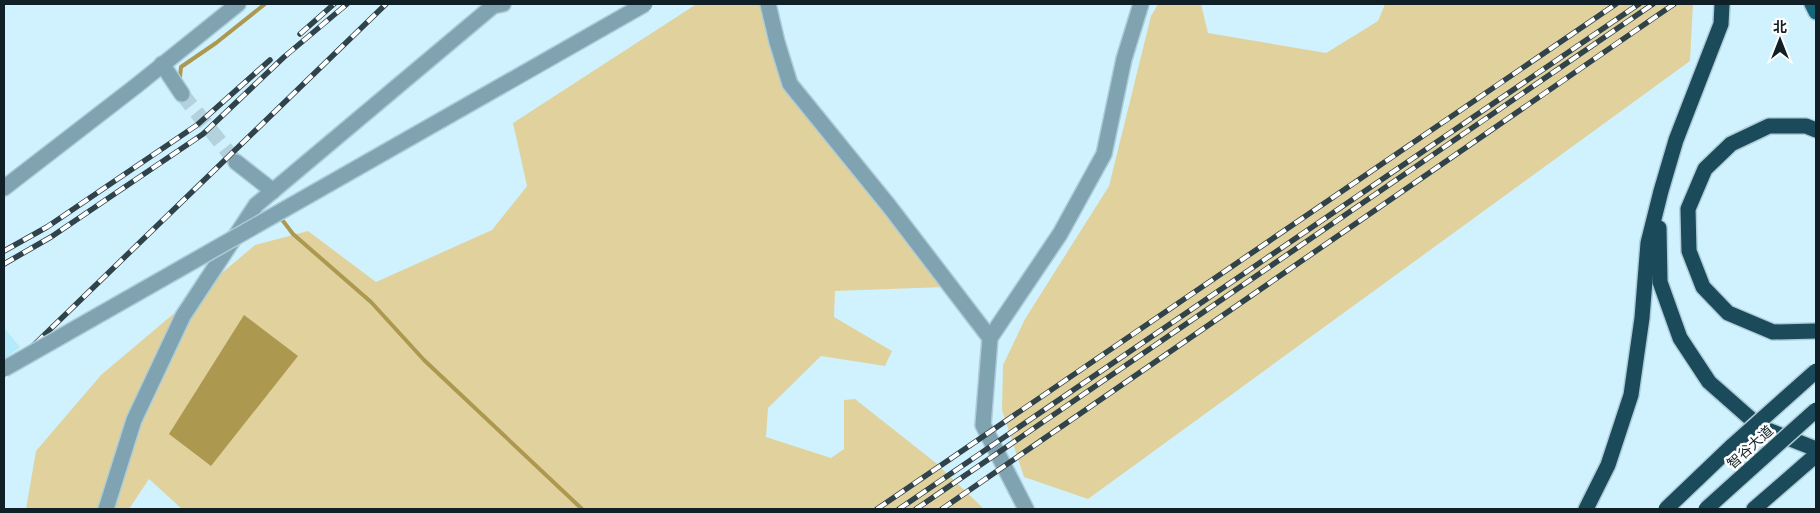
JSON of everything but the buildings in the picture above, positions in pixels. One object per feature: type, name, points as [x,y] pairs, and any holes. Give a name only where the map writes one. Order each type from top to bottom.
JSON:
[{"type":"highway","points":[[1586,509],[1608,465],[1631,395],[1642,318],[1648,243],[1676,140],[1721,24],[1722,4]]},
{"type":"highway","points":[[1816,130],[1806,126],[1769,126],[1731,144],[1705,169],[1688,209],[1688,251],[1703,287],[1728,313],[1773,332],[1816,331]]},
{"type":"highway","points":[[1661,191],[1658,238],[1660,282],[1680,338],[1709,382],[1760,426],[1816,449]]},
{"type":"highway","points":[[1666,509],[1733,445],[1816,371]]},
{"type":"highway","name":"智谷大道","points":[[1706,509],[1816,410]]},
{"type":"highway","points":[[1754,509],[1816,454]]},
{"type":"main road","points":[[1812,4],[1816,12]]},
{"type":"street","points":[[4,188],[238,4]]},
{"type":"street","points":[[106,509],[134,420],[183,316],[256,205],[494,6],[503,4]]},
{"type":"street","points":[[4,369],[645,4]]},
{"type":"street","points":[[768,4],[790,84],[889,206],[990,338]]},
{"type":"street","points":[[1026,509],[983,425],[990,338],[1060,234],[1104,154],[1124,59],[1141,4]]},
{"type":"street","points":[[162,64],[182,94]]},
{"type":"street","points":[[236,162],[273,191]]},
{"type":"shaded area","points":[[1158,4],[1201,4],[1208,33],[1326,53],[1378,21],[1385,4],[1693,4],[1690,61],[1088,499],[1024,477],[1002,410],[1003,365],[1025,319],[1109,186],[1151,16]]},
{"type":"shaded area","points":[[695,5],[761,5],[785,87],[945,287],[835,291],[834,317],[892,351],[885,366],[821,356],[768,408],[766,437],[831,458],[844,449],[844,400],[855,399],[936,463],[984,509],[182,509],[149,479],[129,509],[26,509],[36,451],[101,375],[255,245],[308,231],[376,282],[492,230],[527,186],[513,123]]},
{"type":"shaded area","points":[[244,315],[298,356],[211,466],[169,434]]},
{"type":"shaded area","points":[[4,328],[20,347],[4,359]]},
{"type":"waterway","points":[[180,77],[181,67],[216,43],[265,4]]},
{"type":"waterway","points":[[280,217],[293,234],[371,302],[424,360],[582,509]]},
{"type":"tunnel","points":[[182,94],[236,162]]},
{"type":"railway","points":[[300,34],[334,4]]},
{"type":"railway","points":[[4,264],[51,237],[203,134],[284,57],[347,4]]},
{"type":"railway","points":[[4,374],[386,4]]},
{"type":"railway","points":[[877,509],[1616,4]]},
{"type":"railway","points":[[899,509],[1639,4]]},
{"type":"railway","points":[[916,509],[1653,4]]},
{"type":"railway","points":[[942,509],[1674,4]]},
{"type":"railway","points":[[4,251],[47,227],[197,125],[270,60]]}]
